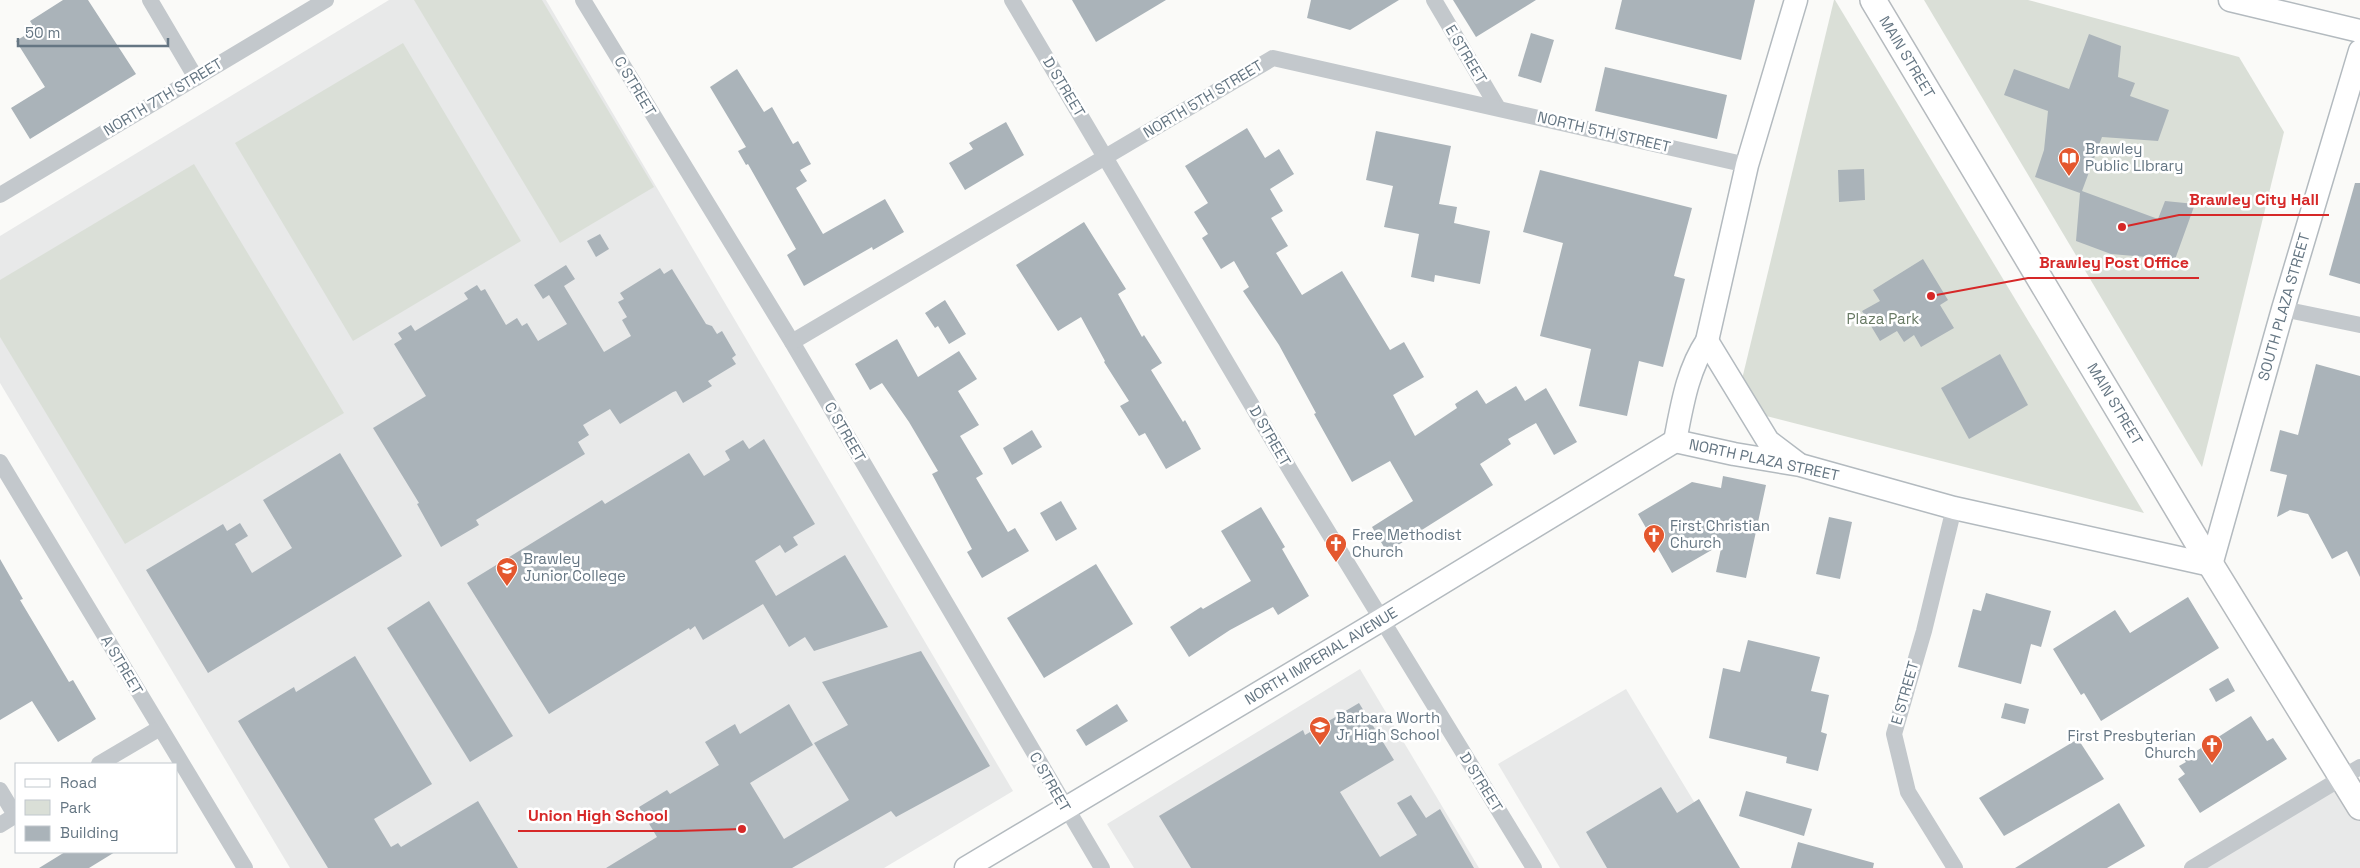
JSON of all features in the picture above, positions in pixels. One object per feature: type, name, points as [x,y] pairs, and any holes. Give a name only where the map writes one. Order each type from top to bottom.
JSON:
[{"type":"main road","name":"MAIN STREET","points":[[1873,0],[2210,565],[2351,773],[2360,807]]},
{"type":"street","points":[[150,0],[196,78]]},
{"type":"street","name":"NORTH 7TH STREET","points":[[0,195],[326,0]]},
{"type":"street","name":"C STREET","points":[[583,0],[792,342],[1102,868]]},
{"type":"street","name":"D STREET","points":[[1012,0],[1381,620],[1534,868]]},
{"type":"street","name":"E STREET","points":[[1434,0],[1498,108]]},
{"type":"street","name":"NORTH PLAZA STREET","points":[[1796,0],[1747,165],[1707,341],[1697,356],[1686,386],[1675,440],[1734,454],[1800,465],[1954,508],[2210,565]]},
{"type":"street","points":[[2230,0],[2360,31]]},
{"type":"street","name":"SOUTH PLAZA STREET","points":[[2210,565],[2283,309],[2360,51]]},
{"type":"street","name":"NORTH 5TH STREET","points":[[792,342],[1273,58],[1747,165]]},
{"type":"street","points":[[2283,309],[2360,325]]},
{"type":"street","points":[[1707,341],[1768,441],[1800,465]]},
{"type":"street","name":"NORTH IMPERIAL AVENUE","points":[[966,868],[1381,620],[1675,440]]},
{"type":"street","name":"A STREET","points":[[0,462],[245,868]]},
{"type":"street","name":"E STREET","points":[[1954,508],[1924,632],[1894,734],[1908,792],[1955,868]]},
{"type":"street","points":[[102,763],[160,728]]},
{"type":"street","points":[[2192,868],[2351,773]]},
{"type":"street","points":[[0,790],[15,813]]},
{"type":"street","points":[[0,824],[15,816]]},
{"type":"shaded area","name":"Brawley Junior College","points":[[389,0],[546,0],[1013,791],[884,868],[290,868],[0,383],[0,236]]},
{"type":"shaded area","name":"Barbara Worth Jr High School","points":[[1360,669],[1479,868],[1134,868],[1107,824]]},
{"type":"shaded area","points":[[1626,689],[1734,868],[1560,868],[1498,764]]},
{"type":"shaded area","points":[[2343,778],[2360,807],[2360,868],[2193,868]]},
{"type":"green space","points":[[414,0],[542,0],[654,187],[560,243]]},
{"type":"green space","name":"Plaza Park","points":[[1835,0],[2144,513],[1735,408]]},
{"type":"green space","points":[[1924,0],[2028,0],[2239,57],[2284,132],[2202,467]]},
{"type":"green space","points":[[403,43],[521,241],[353,341],[235,143]]},
{"type":"green space","points":[[194,164],[344,413],[125,544],[0,337],[0,280]]},
{"type":"building","points":[[63,0],[88,0],[136,74],[30,139],[11,108],[45,87],[16,41],[35,29],[30,21]]},
{"type":"building","points":[[1072,0],[1166,0],[1096,42]]},
{"type":"building","points":[[1311,0],[1399,0],[1350,30],[1307,18]]},
{"type":"building","points":[[1453,0],[1536,0],[1476,37]]},
{"type":"building","points":[[1622,0],[1755,0],[1741,60],[1615,29]]},
{"type":"building","points":[[1531,33],[1554,40],[1541,83],[1518,76]]},
{"type":"building","points":[[2089,34],[2121,46],[2118,77],[2135,83],[2130,96],[2169,110],[2158,141],[2102,137],[2082,191],[2158,219],[2165,201],[2195,204],[2173,265],[2146,263],[2146,257],[2111,254],[2076,241],[2080,193],[2035,177],[2044,150],[2048,111],[2004,95],[2014,69],[2069,89]]},
{"type":"building","points":[[1605,67],[1727,95],[1717,139],[1595,111]]},
{"type":"building","points":[[737,69],[764,112],[772,107],[793,144],[798,141],[811,164],[800,170],[807,181],[796,188],[823,234],[885,199],[904,232],[873,250],[872,247],[804,286],[787,255],[796,249],[748,164],[746,165],[738,151],[746,147],[710,87]]},
{"type":"building","points":[[1006,122],[1024,155],[965,190],[949,163],[973,149],[969,143]]},
{"type":"building","points":[[1247,128],[1265,158],[1279,149],[1294,174],[1270,189],[1283,211],[1271,218],[1288,246],[1276,253],[1302,295],[1342,271],[1390,350],[1404,342],[1424,377],[1393,395],[1415,436],[1457,408],[1455,404],[1477,390],[1486,404],[1516,386],[1525,401],[1546,388],[1577,442],[1554,455],[1536,423],[1508,439],[1511,444],[1480,464],[1493,485],[1387,552],[1372,527],[1413,501],[1390,461],[1352,482],[1314,414],[1316,413],[1279,345],[1243,291],[1249,287],[1234,261],[1221,269],[1202,238],[1208,234],[1194,212],[1208,203],[1185,166]]},
{"type":"building","points":[[1376,131],[1451,146],[1439,204],[1457,207],[1454,223],[1490,231],[1480,284],[1435,275],[1434,282],[1411,277],[1419,234],[1384,227],[1393,186],[1366,180]]},
{"type":"building","points":[[1864,169],[1865,200],[1839,202],[1838,170]]},
{"type":"building","points":[[1540,170],[1692,208],[1674,276],[1685,279],[1663,367],[1639,361],[1627,416],[1579,406],[1591,349],[1540,336],[1563,243],[1523,232]]},
{"type":"building","points":[[2355,183],[2360,183],[2360,284],[2329,275]]},
{"type":"building","points":[[1084,222],[1126,289],[1118,294],[1142,337],[1144,335],[1162,363],[1151,370],[1183,422],[1185,420],[1201,449],[1166,469],[1145,433],[1139,436],[1120,406],[1129,401],[1104,362],[1081,317],[1058,331],[1016,265]]},
{"type":"building","points":[[600,234],[609,249],[596,257],[587,241]]},
{"type":"building","points":[[1923,259],[1948,300],[1940,305],[1954,328],[1921,347],[1914,335],[1904,342],[1897,331],[1880,341],[1862,311],[1880,301],[1873,290]]},
{"type":"building","points":[[566,265],[575,279],[564,286],[604,352],[631,336],[622,320],[627,317],[618,302],[624,299],[620,293],[660,268],[664,274],[672,269],[706,324],[712,326],[717,334],[722,331],[736,355],[732,358],[736,364],[708,381],[712,386],[683,403],[676,391],[620,424],[610,409],[583,425],[589,435],[578,442],[585,454],[476,520],[479,525],[441,547],[417,504],[419,503],[373,428],[426,396],[394,344],[402,339],[398,333],[411,325],[415,331],[468,299],[464,293],[477,285],[481,291],[485,289],[506,325],[517,318],[522,326],[527,323],[538,341],[567,324],[549,295],[543,299],[534,285]]},
{"type":"building","points":[[945,300],[966,334],[949,344],[938,326],[935,328],[925,313]]},
{"type":"building","points":[[897,339],[918,377],[959,351],[977,379],[958,391],[979,425],[960,436],[983,474],[976,478],[1008,532],[1015,528],[1029,551],[982,578],[967,552],[972,549],[932,474],[938,471],[909,422],[882,383],[870,390],[855,364]]},
{"type":"building","points":[[2000,354],[2028,405],[1969,439],[1941,388]]},
{"type":"building","points":[[2316,364],[2360,376],[2360,577],[2347,551],[2332,559],[2308,514],[2290,510],[2277,517],[2287,475],[2270,471],[2280,430],[2298,435]]},
{"type":"building","points":[[1032,430],[1042,447],[1012,465],[1003,448]]},
{"type":"building","points":[[764,439],[815,524],[793,537],[798,545],[785,553],[780,545],[755,561],[776,596],[845,555],[888,627],[814,651],[805,637],[789,647],[763,604],[703,640],[695,626],[690,630],[689,628],[549,714],[467,583],[602,500],[605,504],[689,453],[704,476],[730,460],[725,451],[743,440],[749,449]]},
{"type":"building","points":[[340,453],[402,556],[208,673],[146,570],[223,524],[227,531],[240,523],[248,536],[235,544],[252,573],[292,548],[263,500]]},
{"type":"building","points":[[1723,476],[1766,485],[1746,578],[1716,572],[1722,544],[1672,573],[1638,514],[1692,482],[1721,488]]},
{"type":"building","points":[[1061,501],[1077,529],[1056,541],[1040,513]]},
{"type":"building","points":[[1261,507],[1285,547],[1282,549],[1309,596],[1278,615],[1273,607],[1230,630],[1189,657],[1170,627],[1201,607],[1203,609],[1251,581],[1221,531]]},
{"type":"building","points":[[1829,517],[1852,522],[1840,579],[1816,574]]},
{"type":"building","points":[[0,559],[23,599],[20,600],[69,682],[73,680],[96,719],[58,742],[32,701],[0,720]]},
{"type":"building","points":[[1096,564],[1133,624],[1044,678],[1007,618]]},
{"type":"building","points":[[1986,593],[2051,611],[2041,647],[2031,644],[2021,684],[1958,667],[1973,609],[1981,611]]},
{"type":"building","points":[[2188,597],[2219,648],[2101,721],[2084,693],[2081,695],[2053,649],[2115,610],[2130,633]]},
{"type":"building","points":[[429,601],[513,736],[470,762],[387,628]]},
{"type":"building","points":[[1748,640],[1820,657],[1811,691],[1829,695],[1821,732],[1827,734],[1818,771],[1786,763],[1787,757],[1709,738],[1723,668],[1740,672]]},
{"type":"building","points":[[921,651],[990,766],[896,817],[891,811],[792,868],[606,868],[657,837],[639,807],[667,790],[670,794],[719,765],[705,742],[735,724],[740,734],[789,704],[813,745],[750,783],[784,839],[849,800],[814,743],[848,725],[822,682]]},
{"type":"building","points":[[355,656],[432,784],[374,819],[391,847],[398,843],[401,847],[478,801],[518,868],[328,868],[238,721],[294,687],[296,692]]},
{"type":"building","points":[[2228,678],[2235,691],[2216,702],[2209,689]]},
{"type":"building","name":"Barbara Worth Jr High School","points":[[1359,703],[1394,760],[1340,792],[1380,857],[1417,835],[1397,803],[1411,795],[1426,818],[1440,809],[1474,868],[1191,868],[1159,816],[1303,730],[1305,735]]},
{"type":"building","points":[[2005,703],[2029,709],[2025,724],[2001,718]]},
{"type":"building","points":[[1117,704],[1128,721],[1086,746],[1076,730]]},
{"type":"building","points":[[2251,716],[2267,741],[2273,738],[2287,759],[2200,813],[2178,779],[2185,774],[2179,766],[2186,762],[2184,759]]},
{"type":"building","points":[[2078,739],[2104,779],[2004,836],[1979,798]]},
{"type":"building","points":[[1661,787],[1677,813],[1699,799],[1740,868],[1607,868],[1586,832]]},
{"type":"building","points":[[1746,791],[1812,809],[1804,836],[1739,816]]},
{"type":"building","points":[[2119,803],[2145,846],[2107,868],[2015,868]]},
{"type":"building","points":[[1798,842],[1874,863],[1873,868],[1791,868]]},
{"type":"building","points":[[63,853],[113,853],[89,868],[39,868]]},
{"type":"place","name":"Brawley Public LIbrary","points":[[2069,177]]},
{"type":"place","name":"Brawley City Hall","points":[[2122,227]]},
{"type":"place","name":"Brawley Post Office","points":[[1931,296]]},
{"type":"place","name":"First Christian Church","points":[[1654,554]]},
{"type":"place","name":"Free Methodist Church","points":[[1336,563]]},
{"type":"place","name":"Brawley Junior College","points":[[507,587]]},
{"type":"place","name":"Barbara Worth Jr High School","points":[[1320,746]]},
{"type":"place","name":"First Presbyterian Church","points":[[2212,764]]},
{"type":"place","name":"Union High School","points":[[742,829]]}]
